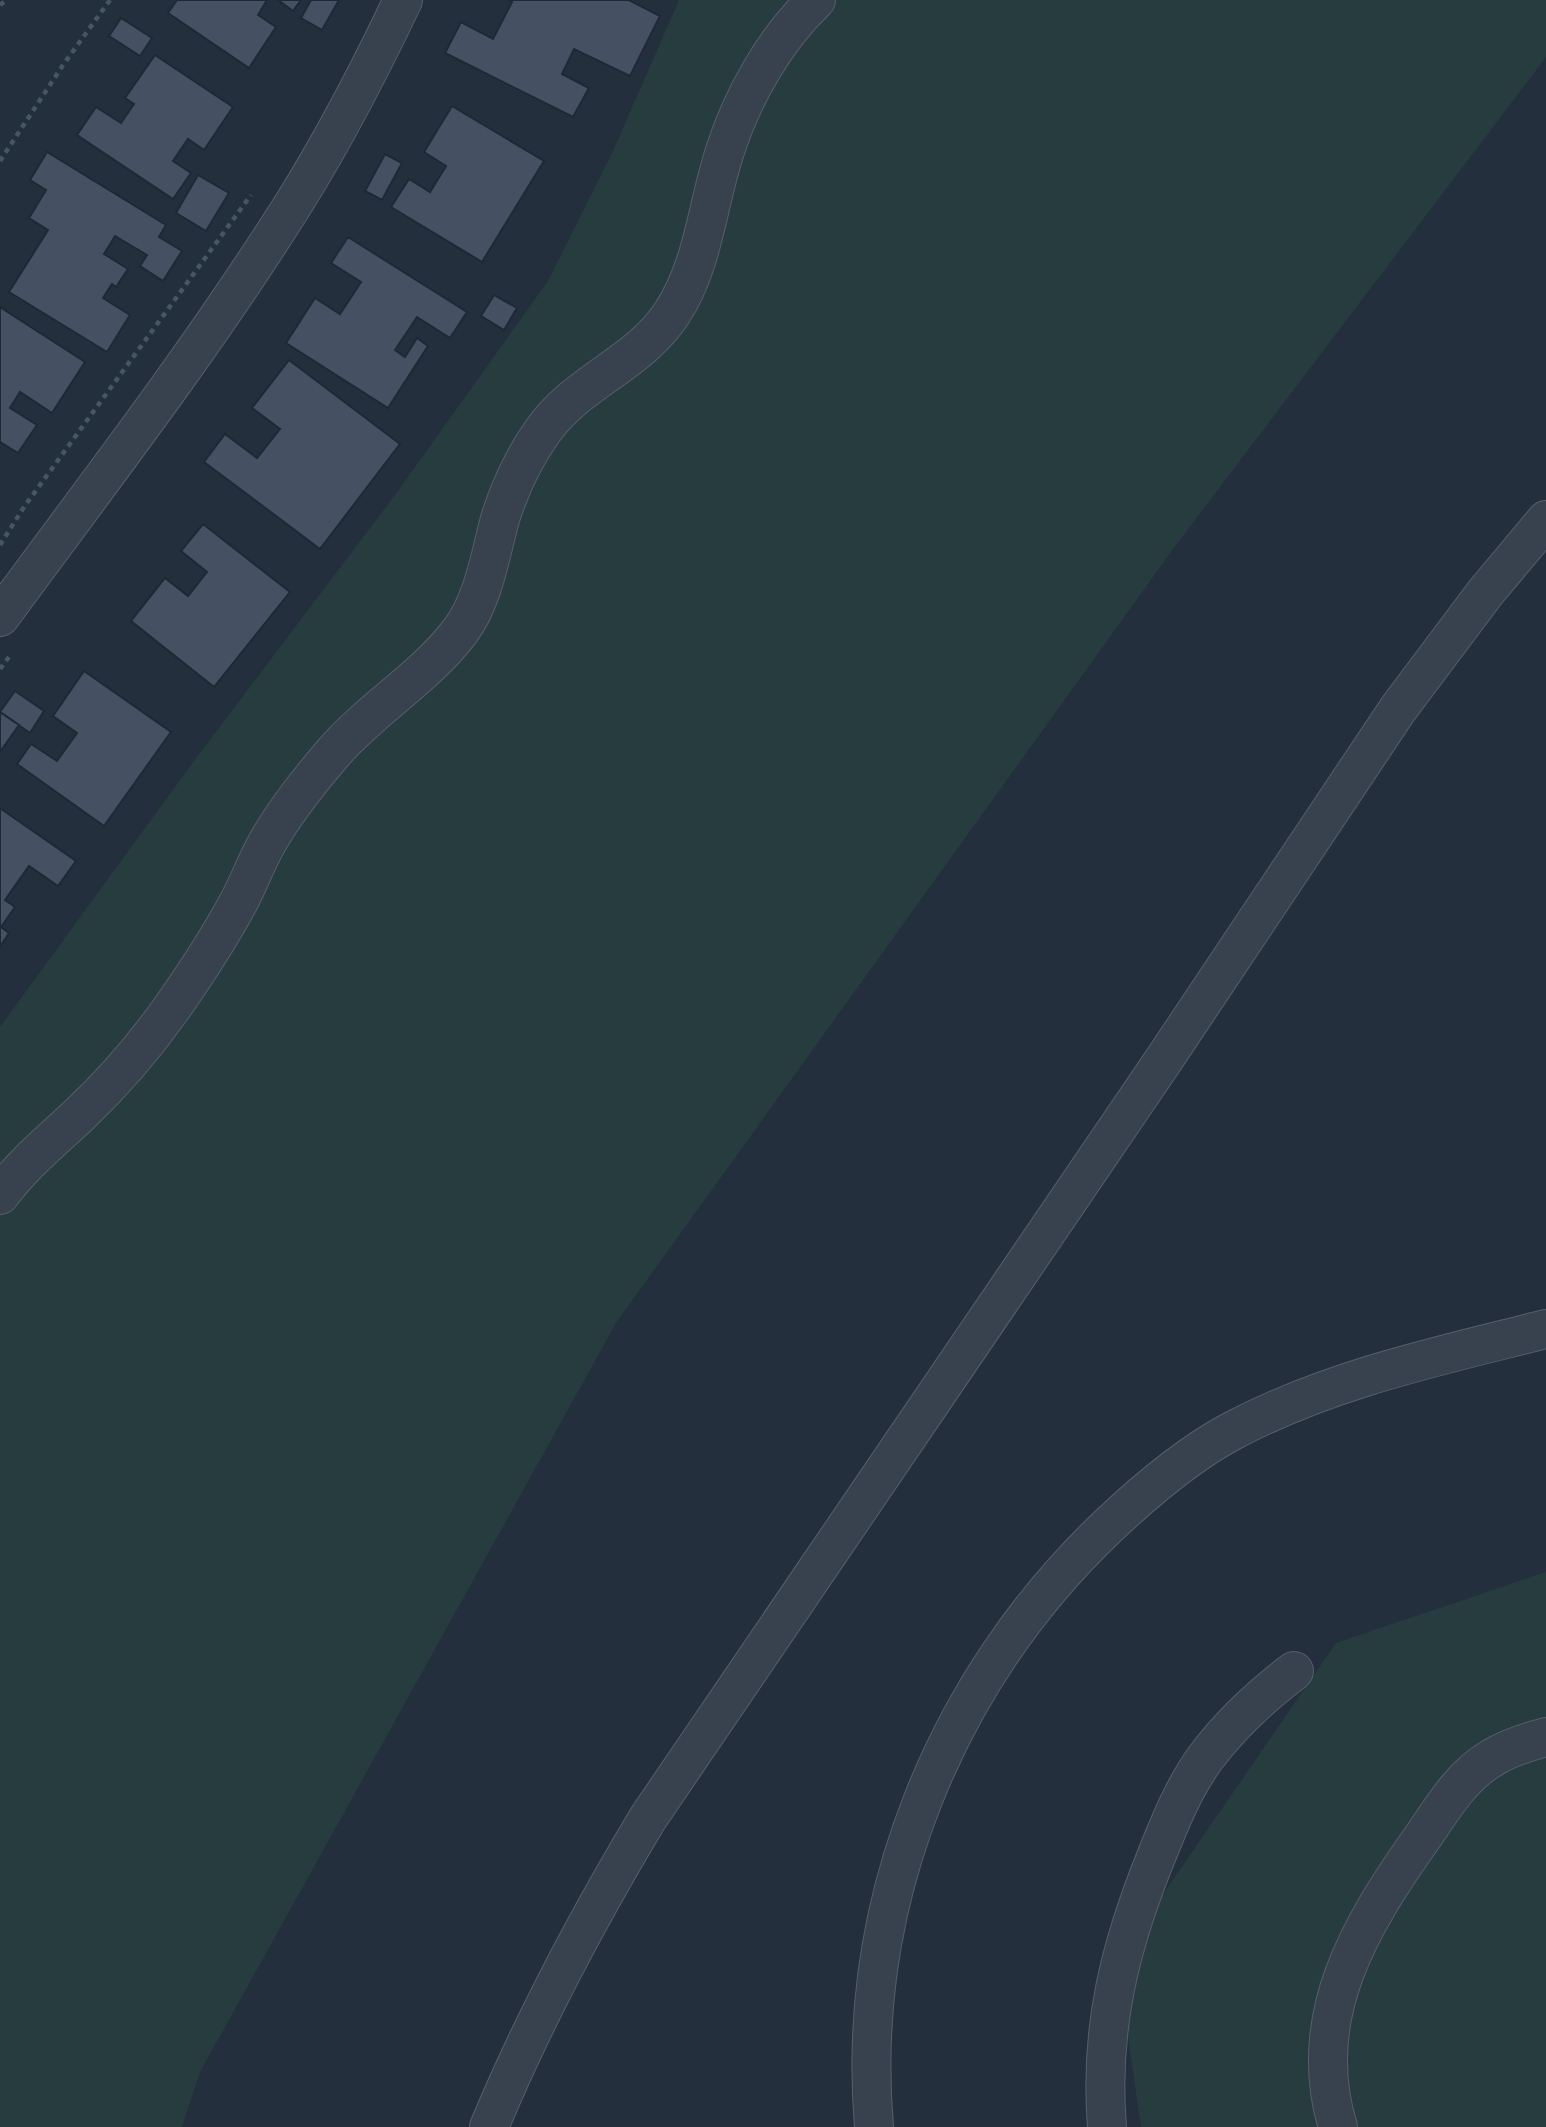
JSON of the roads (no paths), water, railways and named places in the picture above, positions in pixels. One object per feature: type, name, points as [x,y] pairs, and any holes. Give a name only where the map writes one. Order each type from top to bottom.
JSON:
[{"type":"street","points":[[0,617],[229,302],[279,227],[345,116],[403,0]]},
{"type":"street","points":[[0,1195],[33,1158],[82,1113],[127,1065],[168,1013],[206,959],[239,902],[267,843],[298,796],[326,761],[372,712],[441,654],[464,626],[480,594],[502,514],[518,469],[544,428],[578,394],[619,367],[648,343],[671,314],[689,281],[724,151],[746,100],[774,52],[816,0]]},
{"type":"street","points":[[489,2127],[556,1980],[600,1898],[648,1818],[1165,1058],[1398,709],[1485,593],[1546,520]]},
{"type":"street","points":[[874,2127],[872,2042],[876,1981],[886,1921],[901,1861],[920,1803],[962,1715],[1007,1642],[1044,1593],[1085,1547],[1130,1505],[1178,1467],[1229,1433],[1285,1404],[1343,1382],[1546,1329]]},
{"type":"street","points":[[1107,2127],[1105,2059],[1120,1961],[1133,1913],[1167,1828],[1184,1792],[1206,1757],[1262,1696],[1294,1671]]},
{"type":"street","points":[[1338,2127],[1332,2106],[1327,2063],[1331,2020],[1342,1978],[1381,1896],[1464,1780],[1490,1758],[1521,1744],[1546,1737]]}]
